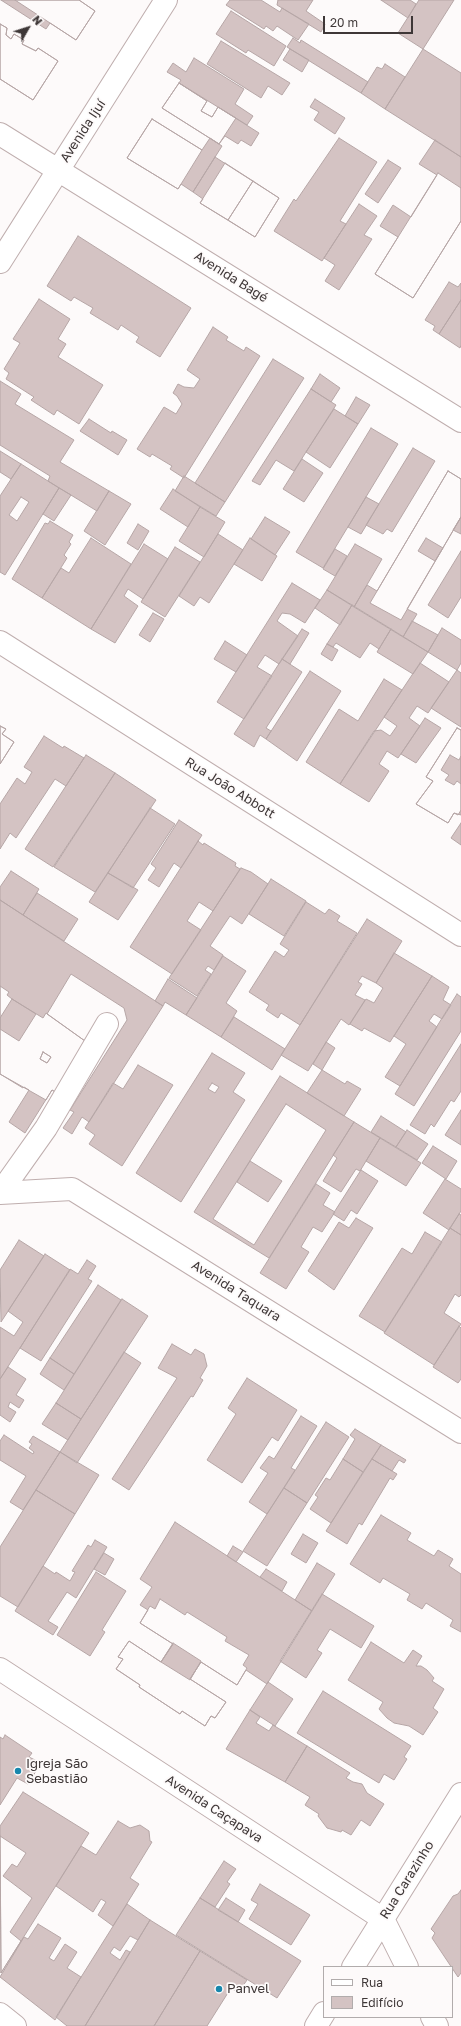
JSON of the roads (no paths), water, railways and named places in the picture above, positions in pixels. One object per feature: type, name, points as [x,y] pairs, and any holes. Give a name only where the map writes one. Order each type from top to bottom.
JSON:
[{"type":"street","name":"Avenida Ijuí","points":[[0,262],[166,0]]},
{"type":"street","name":"Avenida Bagé","points":[[0,134],[461,421]]},
{"type":"street","name":"Rua João Abbott","points":[[0,642],[461,934]]},
{"type":"street","points":[[0,1193],[46,1128],[107,1024]]},
{"type":"street","name":"Avenida Taquara","points":[[0,1193],[72,1189],[461,1432]]},
{"type":"street","name":"Avenida Caçapava","points":[[0,1669],[383,1919]]},
{"type":"street","name":"Rua Carazinho","points":[[353,1966],[461,1794]]},
{"type":"street","points":[[383,1919],[406,1966]]},
{"type":"street","points":[[0,2014],[15,2026]]},
{"type":"street","points":[[316,2026],[323,2015]]},
{"type":"place","name":"Igreja São Sebastião","points":[[18,1771]]},
{"type":"place","name":"Panvel","points":[[219,1989]]}]
